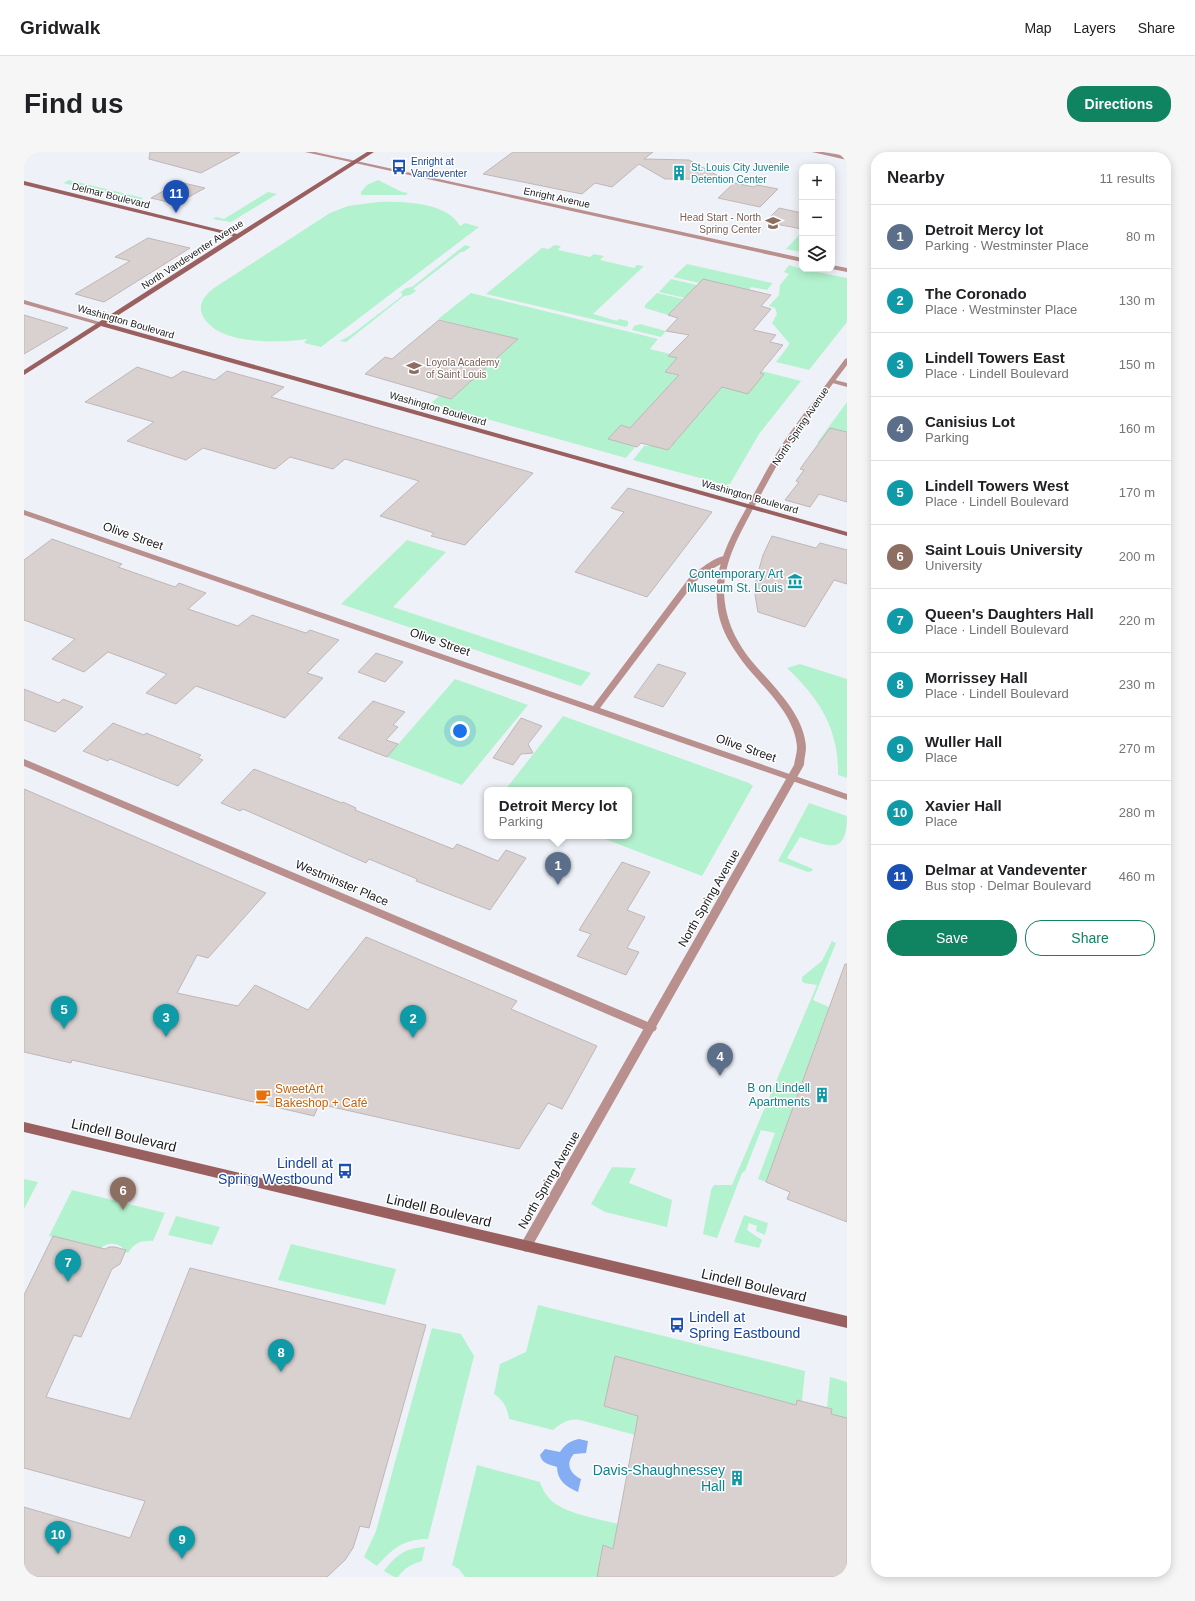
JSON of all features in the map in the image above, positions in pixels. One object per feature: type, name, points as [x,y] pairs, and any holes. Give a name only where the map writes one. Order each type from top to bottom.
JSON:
[{"type":"main road","name":"North Vandeventer Avenue","points":[[24,373],[240,236],[298,197],[371,152]]},
{"type":"main road","name":"Delmar Boulevard","points":[[24,183],[240,236]]},
{"type":"main road","name":"Washington Boulevard","points":[[101,324],[847,534]]},
{"type":"main road","name":"Lindell Boulevard","points":[[24,1127],[847,1322]]},
{"type":"street","name":"Enright Avenue","points":[[308,152],[799,259]]},
{"type":"street","points":[[815,152],[847,158]]},
{"type":"street","points":[[835,268],[847,270]]},
{"type":"street","name":"Washington Boulevard","points":[[24,302],[101,324]]},
{"type":"street","name":"North Spring Avenue","points":[[526,1246],[793,778],[802,754],[800,737],[795,725],[780,700],[752,668],[731,637],[722,614],[720,579],[725,558],[750,506],[790,438],[847,360]]},
{"type":"street","points":[[831,381],[847,385]]},
{"type":"street","name":"Olive Street","points":[[24,512],[847,797]]},
{"type":"street","points":[[594,709],[697,575],[714,563],[725,558]]},
{"type":"street","name":"Westminster Place","points":[[24,762],[651,1028]]},
{"type":"green space","points":[[69,180],[143,198],[139,201],[63,183]]},
{"type":"green space","points":[[378,180],[402,192],[408,193],[406,195],[361,195],[361,192],[367,185]]},
{"type":"green space","points":[[268,192],[277,194],[231,222],[213,219],[216,217],[224,219]]},
{"type":"green space","points":[[378,202],[399,202],[423,205],[445,212],[454,218],[460,226],[465,223],[479,227],[321,347],[304,343],[307,339],[265,341],[234,337],[220,332],[209,324],[202,314],[201,306],[203,300],[214,288],[330,213],[348,206]]},
{"type":"green space","points":[[799,235],[799,251],[786,249]]},
{"type":"green space","points":[[465,245],[471,247],[461,252],[414,288],[414,290],[417,290],[410,295],[404,296],[346,342],[340,341],[351,335],[402,296],[402,293],[400,293],[406,288],[412,287]]},
{"type":"green space","points":[[554,245],[561,246],[558,250],[590,257],[594,254],[604,256],[600,260],[634,268],[637,265],[644,266],[593,314],[617,321],[619,319],[628,321],[628,325],[626,327],[486,294],[542,248],[549,249]]},
{"type":"green space","points":[[687,264],[772,284],[767,290],[751,287],[749,290],[703,279],[699,283],[673,277]]},
{"type":"green space","points":[[789,265],[799,268],[799,272],[817,272],[847,278],[847,322],[809,370],[776,362],[789,343],[772,323],[777,314],[775,308],[769,306],[779,295],[780,285],[789,274],[784,272]]},
{"type":"green space","points":[[671,279],[697,285],[685,298],[659,292]]},
{"type":"green space","points":[[471,293],[658,339],[650,349],[670,354],[668,356],[677,358],[665,372],[679,375],[630,428],[621,425],[609,439],[635,447],[626,458],[433,404],[434,403],[432,402],[438,397],[496,359],[518,339],[438,319]]},
{"type":"green space","points":[[657,293],[683,299],[668,315],[645,308],[645,305]]},
{"type":"green space","points":[[640,324],[666,331],[661,337],[632,330],[634,326]]},
{"type":"green space","points":[[735,364],[801,381],[759,434],[730,484],[726,485],[633,460],[644,446],[653,446],[668,450],[722,387],[748,393]]},
{"type":"green space","points":[[847,402],[847,450],[817,443]]},
{"type":"green space","points":[[407,540],[446,552],[393,607],[591,673],[581,686],[341,604]]},
{"type":"green space","points":[[800,664],[847,679],[847,778],[838,775],[835,743],[825,716],[809,691],[787,668]]},
{"type":"green space","points":[[455,679],[528,705],[462,785],[387,757]]},
{"type":"green space","points":[[563,716],[749,783],[753,786],[702,876],[605,839],[632,839],[632,787],[507,787]]},
{"type":"green space","points":[[809,803],[847,816],[846,829],[843,838],[839,843],[827,845],[800,837],[787,858],[813,869],[812,871],[808,872],[778,861]]},
{"type":"green space","points":[[832,941],[836,943],[813,1000],[829,1007],[766,1182],[758,1179],[775,1133],[761,1130],[745,1171],[742,1173],[717,1238],[703,1234],[711,1190],[714,1185],[732,1185],[817,985],[804,983],[802,981],[802,977],[822,961]]},
{"type":"green space","points":[[612,1167],[636,1168],[629,1183],[672,1200],[667,1227],[605,1212],[591,1204]]},
{"type":"green space","points":[[24,1179],[38,1182],[24,1209]]},
{"type":"green space","points":[[72,1190],[165,1213],[153,1241],[139,1243],[128,1253],[115,1244],[108,1244],[101,1248],[49,1236]]},
{"type":"green space","points":[[744,1215],[768,1223],[765,1235],[756,1231],[757,1226],[749,1223],[747,1230],[762,1240],[759,1248],[734,1242]]},
{"type":"green space","points":[[176,1216],[220,1227],[212,1245],[168,1235]]},
{"type":"green space","points":[[291,1244],[396,1269],[385,1305],[278,1280]]},
{"type":"green space","points":[[538,1305],[805,1371],[802,1401],[796,1405],[615,1356],[604,1406],[638,1416],[635,1435],[580,1420],[566,1422],[553,1430],[509,1419],[504,1405],[494,1394],[500,1364],[526,1352]]},
{"type":"green space","points":[[432,1328],[461,1334],[474,1356],[428,1539],[412,1541],[400,1546],[388,1554],[377,1566],[364,1557],[376,1531]]},
{"type":"green space","points":[[830,1377],[847,1382],[847,1418],[831,1414],[831,1409],[827,1408]]},
{"type":"green space","points":[[477,1465],[540,1482],[548,1496],[562,1508],[581,1515],[618,1524],[613,1549],[603,1546],[597,1577],[465,1577],[459,1569],[452,1565]]},
{"type":"green space","points":[[425,1547],[422,1561],[408,1567],[398,1577],[394,1577],[384,1571],[402,1553],[412,1549]]},
{"type":"water","points":[[579,1439],[588,1441],[586,1453],[574,1454],[571,1457],[569,1465],[574,1474],[581,1479],[578,1492],[563,1482],[557,1472],[557,1467],[544,1462],[540,1455],[545,1449],[560,1452],[568,1443]]},
{"type":"building","points":[[150,152],[240,152],[201,173],[149,159]]},
{"type":"building","name":"St. Louis City Juvenile Detention Center","points":[[513,152],[653,152],[644,159],[689,160],[724,179],[665,179],[639,164],[612,187],[595,183],[582,194],[483,174]]},
{"type":"building","points":[[179,182],[205,188],[176,204],[151,198]]},
{"type":"building","points":[[734,183],[754,187],[757,185],[778,189],[760,207],[718,198]]},
{"type":"building","points":[[779,208],[799,212],[799,228],[765,222]]},
{"type":"building","points":[[148,238],[190,248],[104,302],[75,294],[130,261],[115,257]]},
{"type":"building","points":[[703,279],[771,295],[761,306],[771,309],[753,330],[776,335],[770,342],[783,345],[760,373],[764,374],[748,394],[722,387],[668,450],[641,443],[637,447],[608,439],[621,425],[630,428],[679,375],[665,372],[677,358],[668,356],[689,335],[666,331],[678,318],[668,315]]},
{"type":"building","points":[[24,315],[68,328],[24,354]]},
{"type":"building","name":"Loyola Academy of Saint Louis","points":[[439,320],[518,339],[451,399],[365,374],[385,357],[392,359]]},
{"type":"building","points":[[137,367],[172,378],[183,371],[215,380],[227,371],[284,387],[271,397],[533,473],[465,545],[431,536],[434,533],[380,516],[419,481],[345,459],[333,469],[290,457],[275,469],[203,448],[186,460],[127,441],[154,422],[85,402]]},
{"type":"building","points":[[830,428],[847,432],[847,502],[819,494],[810,507],[785,500],[799,482],[796,481],[804,470],[800,469]]},
{"type":"building","points":[[628,488],[712,512],[647,597],[575,572],[624,512],[611,508]]},
{"type":"building","name":"Contemporary Art Museum St. Louis","points":[[772,536],[816,548],[820,543],[847,550],[847,584],[834,580],[805,627],[758,612],[755,595],[756,580],[763,555]]},
{"type":"building","points":[[52,539],[122,564],[118,567],[175,587],[179,583],[206,593],[188,609],[238,626],[252,615],[306,633],[310,630],[339,640],[307,673],[323,678],[285,718],[196,686],[176,704],[146,693],[167,674],[108,652],[84,672],[52,659],[75,639],[24,620],[24,560]]},
{"type":"building","points":[[376,653],[403,662],[385,682],[358,672]]},
{"type":"building","points":[[658,664],[686,673],[663,707],[634,697]]},
{"type":"building","points":[[24,689],[59,703],[63,699],[83,707],[55,732],[24,720]]},
{"type":"building","points":[[373,701],[405,712],[393,725],[398,727],[386,740],[398,744],[387,757],[338,738]]},
{"type":"building","points":[[521,718],[542,726],[528,744],[533,753],[521,754],[513,765],[493,758]]},
{"type":"building","points":[[113,723],[144,735],[146,733],[201,755],[198,758],[203,760],[178,786],[110,759],[108,761],[83,751]]},
{"type":"building","points":[[254,769],[342,803],[343,802],[356,808],[355,810],[453,849],[457,844],[498,861],[506,850],[526,858],[490,910],[416,881],[417,879],[369,859],[366,863],[243,809],[240,811],[221,803]]},
{"type":"building","points":[[24,789],[266,893],[208,958],[197,955],[177,993],[238,1006],[255,985],[308,1010],[366,937],[517,1001],[511,1009],[597,1046],[562,1109],[548,1103],[519,1149],[319,1104],[314,1116],[72,1060],[71,1063],[24,1052]]},
{"type":"building","points":[[622,862],[650,872],[627,910],[645,917],[627,948],[639,952],[626,975],[577,956],[591,934],[579,930]]},
{"type":"building","name":"B on Lindell Apartments","points":[[845,964],[847,964],[847,1222],[787,1199],[790,1192],[766,1182]]},
{"type":"building","points":[[53,1236],[105,1249],[115,1247],[126,1250],[120,1264],[112,1269],[81,1337],[74,1335],[46,1397],[130,1419],[190,1268],[426,1325],[369,1528],[360,1526],[353,1548],[345,1560],[327,1577],[24,1577],[24,1507],[130,1538],[145,1501],[24,1468],[24,1295]]},
{"type":"building","name":"Davis-Shaughnessey Hall","points":[[615,1356],[796,1405],[797,1400],[832,1409],[831,1414],[847,1418],[847,1577],[597,1577],[603,1545],[613,1549],[638,1416],[604,1406]]},
{"type":"place","name":"Enright at Vandeventer","points":[[399,167]]},
{"type":"place","name":"St. Louis City Juvenile Detention Center","points":[[679,173]]},
{"type":"place","name":"Delmar at Vandeventer","points":[[176,213]]},
{"type":"place","name":"Head Start - North Spring Center","points":[[773,223]]},
{"type":"place","name":"Loyola Academy of Saint Louis","points":[[414,368]]},
{"type":"place","name":"Contemporary Art Museum St. Louis","points":[[795,581]]},
{"type":"place","name":"Detroit Mercy lot","points":[[558,885]]},
{"type":"place","name":"Lindell Towers West","points":[[64,1029]]},
{"type":"place","name":"Lindell Towers East","points":[[166,1037]]},
{"type":"place","name":"The Coronado","points":[[413,1038]]},
{"type":"place","name":"Canisius Lot","points":[[720,1076]]},
{"type":"place","name":"B on Lindell Apartments","points":[[822,1095]]},
{"type":"place","name":"SweetArt Bakeshop + Café","points":[[263,1096]]},
{"type":"place","name":"Lindell at Spring Westbound","points":[[345,1171]]},
{"type":"place","name":"Saint Louis University","points":[[123,1210]]},
{"type":"place","name":"Queen's Daughters Hall","points":[[68,1282]]},
{"type":"place","name":"Lindell at Spring Eastbound","points":[[677,1325]]},
{"type":"place","name":"Morrissey Hall","points":[[281,1372]]},
{"type":"place","name":"Davis-Shaughnessey Hall","points":[[737,1478]]},
{"type":"place","name":"Xavier Hall","points":[[58,1554]]},
{"type":"place","name":"Wuller Hall","points":[[182,1559]]}]
